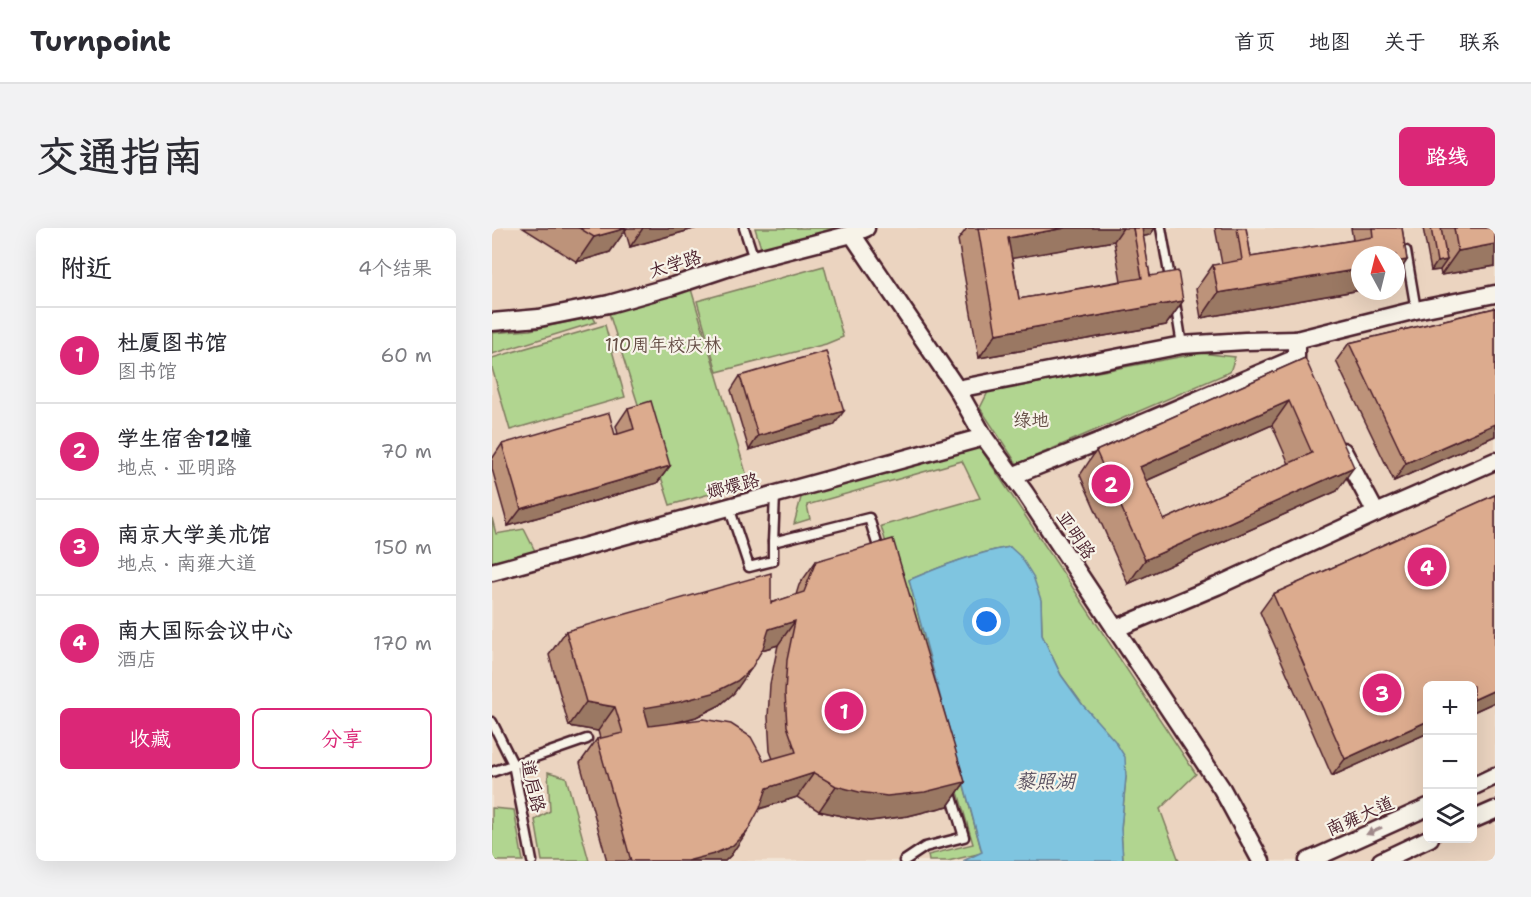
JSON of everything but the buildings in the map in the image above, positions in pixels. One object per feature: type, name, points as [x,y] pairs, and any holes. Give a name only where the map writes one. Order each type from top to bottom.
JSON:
[{"type":"street","name":"太学路","points":[[492,322],[539,318],[609,304],[754,259],[859,231]]},
{"type":"street","name":"亚明路","points":[[859,231],[957,389],[984,437],[1222,789],[1260,861]]},
{"type":"street","points":[[957,389],[1182,345],[1296,340],[1416,310],[1495,294]]},
{"type":"street","points":[[1012,476],[1299,363],[1296,340]]},
{"type":"street","name":"嫏嬛路","points":[[492,573],[984,437]]},
{"type":"street","points":[[1338,440],[1376,513]]},
{"type":"street","points":[[1115,629],[1217,586],[1495,461]]},
{"type":"street","points":[[1477,785],[1495,776]]},
{"type":"street","name":"南雍大道","points":[[1308,861],[1423,809]]},
{"type":"street","points":[[1477,818],[1495,810]]},
{"type":"street","points":[[1381,861],[1423,841]]},
{"type":"lane","points":[[744,228],[754,259]]},
{"type":"lane","points":[[1161,228],[1182,345]]},
{"type":"lane","points":[[1404,240],[1416,310]]},
{"type":"lane","points":[[729,507],[749,567],[773,561],[775,495]]},
{"type":"lane","points":[[773,542],[869,518],[882,561]]},
{"type":"lane","name":"道启路","points":[[492,722],[513,764],[532,861]]},
{"type":"lane","points":[[492,772],[587,739]]},
{"type":"lane","points":[[904,861],[925,847],[963,837],[948,784]]},
{"type":"shaded area","points":[[492,228],[1495,228],[1495,861],[492,861]]},
{"type":"green space","points":[[755,228],[842,228],[761,248]]},
{"type":"green space","points":[[824,266],[843,337],[826,344],[717,372],[697,301]]},
{"type":"green space","name":"110周年校庆林","points":[[691,289],[749,483],[670,505],[608,310]]},
{"type":"green space","points":[[593,317],[596,322],[492,354],[492,333],[530,330]]},
{"type":"green space","points":[[605,325],[625,397],[510,430],[492,368],[492,358]]},
{"type":"green space","name":"绿地","points":[[1201,353],[1235,357],[1230,372],[1017,464],[980,408],[988,392]]},
{"type":"green space","points":[[979,446],[1196,774],[1160,809],[1179,861],[1123,861],[1121,829],[1126,777],[1082,704],[1061,675],[1042,635],[1041,601],[1010,547],[959,560],[909,580],[982,853],[948,861],[929,861],[928,855],[973,844],[881,526],[980,498],[962,461],[807,505],[810,519],[794,524],[802,494]]},
{"type":"green space","points":[[492,518],[496,534],[524,529],[536,553],[492,562]]},
{"type":"green space","points":[[548,772],[566,777],[589,861],[542,861],[535,820],[550,811]]},
{"type":"green space","points":[[492,808],[514,810],[523,861],[492,861]]},
{"type":"water","name":"藜照湖","points":[[1010,547],[1021,557],[1033,576],[1041,600],[1042,635],[1061,675],[1082,704],[1115,741],[1125,757],[1126,777],[1121,829],[1123,861],[963,861],[982,852],[909,580],[959,560]]},
{"type":"place","name":"学生宿舍12幢","points":[[1111,484]]},
{"type":"place","name":"南大国际会议中心","points":[[1427,567]]},
{"type":"place","name":"南京大学美术馆","points":[[1382,693]]},
{"type":"place","name":"杜厦图书馆","points":[[844,711]]}]
